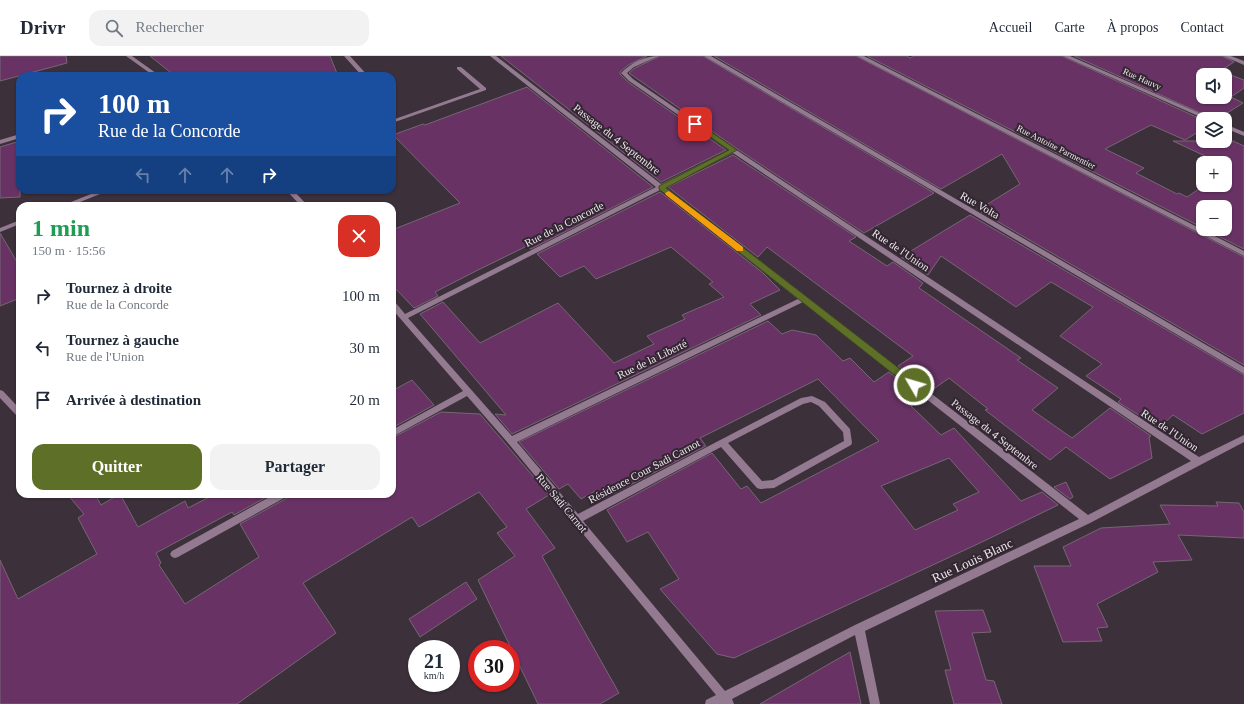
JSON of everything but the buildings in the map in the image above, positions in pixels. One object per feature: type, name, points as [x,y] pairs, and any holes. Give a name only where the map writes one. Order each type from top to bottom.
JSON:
[{"type":"street","points":[[129,56],[151,72]]},
{"type":"street","points":[[347,56],[362,72]]},
{"type":"street","name":"Passage du 4 Septembre","points":[[493,56],[1087,520]]},
{"type":"street","name":"Rue de l'Union","points":[[656,56],[632,66],[624,73],[631,80],[733,150],[1199,462]]},
{"type":"street","name":"Rue Volta","points":[[707,56],[1244,370]]},
{"type":"street","name":"Rue Antoine Parmentier","points":[[860,56],[1244,254]]},
{"type":"street","name":"Rue Hauvy","points":[[1066,56],[1196,113]]},
{"type":"street","points":[[1226,56],[1244,63]]},
{"type":"street","points":[[396,121],[484,89],[459,68]]},
{"type":"street","points":[[1232,129],[1244,134]]},
{"type":"street","points":[[0,142],[16,137]]},
{"type":"street","name":"Rue de la Concorde","points":[[404,317],[733,150]]},
{"type":"street","points":[[75,202],[96,194]]},
{"type":"street","points":[[293,194],[300,202]]},
{"type":"street","points":[[0,230],[16,224]]},
{"type":"street","name":"Rue de la Liberté","points":[[511,441],[804,299]]},
{"type":"street","name":"Rue Sadi Carnot","points":[[396,308],[511,441],[727,700]]},
{"type":"street","points":[[396,432],[468,392]]},
{"type":"street","points":[[0,393],[16,410]]},
{"type":"street","name":"Résidence Cour Sadi Carnot","points":[[577,520],[722,442],[801,400],[812,399],[822,404],[847,431],[848,443],[774,484],[760,485],[722,442]]},
{"type":"street","name":"Rue Louis Blanc","points":[[710,704],[727,700],[859,628],[1087,520],[1244,438]]},
{"type":"street","points":[[175,554],[276,498]]},
{"type":"street","points":[[859,628],[875,704]]},
{"type":"slow traffic","points":[[669,193],[740,249]]},
{"type":"route","points":[[695,124],[733,150],[661,187],[914,385]]}]
